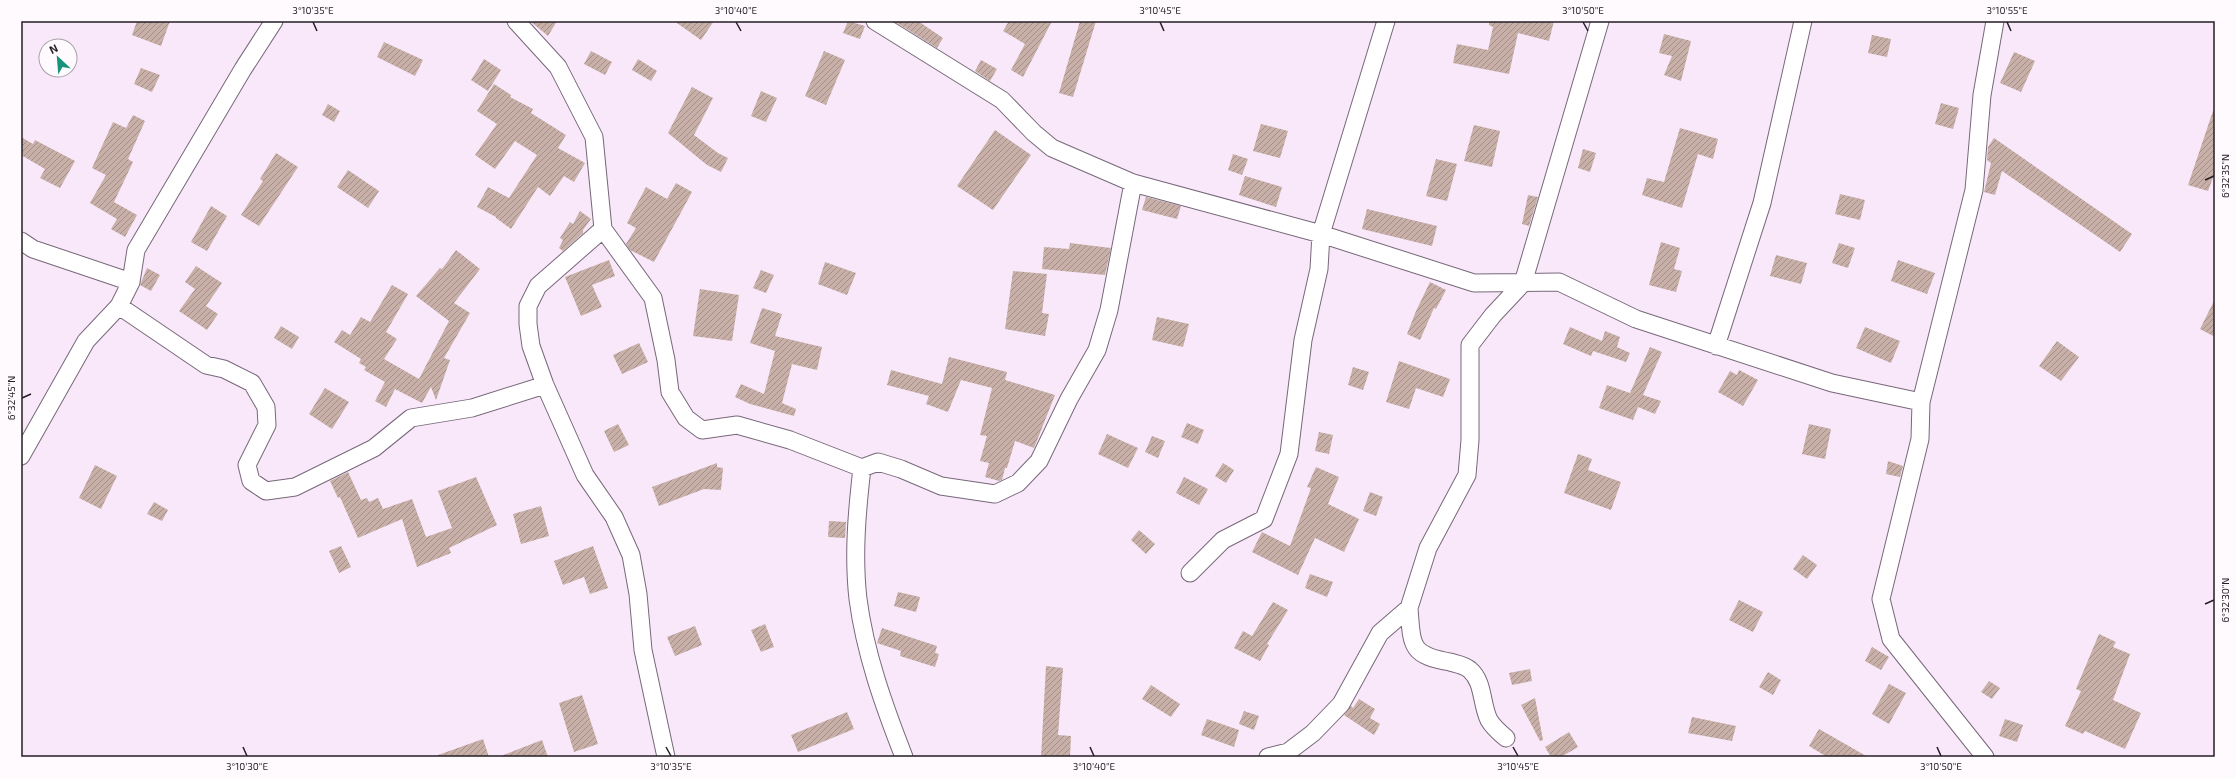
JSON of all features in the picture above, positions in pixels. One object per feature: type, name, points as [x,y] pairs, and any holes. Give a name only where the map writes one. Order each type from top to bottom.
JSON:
[{"type":"street","points":[[21,456],[86,341],[119,306],[131,282],[136,250],[243,69],[274,21]]},
{"type":"street","points":[[516,21],[558,67],[594,137],[603,229],[653,298],[666,360],[670,392],[686,418],[702,430],[737,425],[790,440],[862,468],[878,462],[901,469],[941,486],[995,494],[1018,483],[1039,461],[1069,399],[1097,350],[1109,310],[1133,182]]},
{"type":"street","points":[[875,21],[1002,100],[1034,133],[1052,148],[1133,182],[1321,234],[1474,283],[1559,282],[1636,320],[1832,383],[1921,402]]},
{"type":"street","points":[[1190,572],[1223,540],[1264,519],[1289,454],[1303,340],[1319,269],[1321,234],[1386,21]]},
{"type":"street","points":[[1506,738],[1490,721],[1483,704],[1480,684],[1470,670],[1460,664],[1425,657],[1417,650],[1411,636],[1409,608],[1428,548],[1467,476],[1470,440],[1470,345],[1493,314],[1523,283],[1600,21]]},
{"type":"street","points":[[1716,346],[1762,203],[1803,21]]},
{"type":"street","points":[[1985,757],[1892,638],[1881,599],[1920,439],[1921,402],[1974,190],[1982,95],[1995,21]]},
{"type":"street","points":[[603,229],[538,286],[528,306],[531,346],[545,384],[585,475],[614,517],[631,555],[638,594],[643,650],[666,757]]},
{"type":"street","points":[[21,241],[33,249],[131,282]]},
{"type":"street","points":[[119,306],[206,365],[224,368],[252,383],[266,407],[267,425],[247,465],[250,481],[266,491],[295,487],[374,448],[411,418],[472,408],[545,384]]},
{"type":"street","points":[[862,468],[856,518],[858,599],[870,660],[904,757]]},
{"type":"street","points":[[1268,757],[1288,752],[1313,733],[1341,704],[1380,632],[1409,608]]},
{"type":"building","points":[[137,21],[170,21],[161,46],[132,35]]},
{"type":"building","points":[[530,21],[557,21],[548,36]]},
{"type":"building","points":[[674,21],[714,21],[701,40]]},
{"type":"building","points":[[848,21],[865,26],[860,39],[843,33]]},
{"type":"building","points":[[894,21],[918,21],[943,38],[937,48]]},
{"type":"building","points":[[1009,21],[1052,21],[1023,77],[1011,70],[1025,44],[1003,31]]},
{"type":"building","points":[[1080,21],[1096,21],[1073,97],[1059,93]]},
{"type":"building","points":[[1489,21],[1554,21],[1549,41],[1518,33],[1509,74],[1453,63],[1457,44],[1488,50],[1493,27],[1489,25]]},
{"type":"building","points":[[1664,34],[1691,41],[1681,81],[1664,75],[1672,56],[1659,53]]},
{"type":"building","points":[[1872,35],[1891,39],[1887,57],[1868,53]]},
{"type":"building","points":[[384,42],[423,60],[415,76],[377,57]]},
{"type":"building","points":[[591,51],[612,62],[605,75],[584,64]]},
{"type":"building","points":[[824,51],[845,60],[826,105],[805,96]]},
{"type":"building","points":[[2014,52],[2035,61],[2021,92],[2000,83]]},
{"type":"building","points":[[484,59],[501,70],[488,91],[471,80]]},
{"type":"building","points":[[638,59],[657,71],[651,81],[632,70]]},
{"type":"building","points":[[981,60],[997,69],[990,81],[975,71]]},
{"type":"building","points":[[141,68],[160,75],[152,92],[134,84]]},
{"type":"building","points":[[494,84],[511,95],[510,97],[533,109],[531,113],[566,135],[558,148],[585,163],[574,182],[564,176],[550,196],[538,187],[511,229],[496,217],[477,207],[488,187],[509,198],[537,155],[515,141],[495,169],[475,155],[497,124],[477,111]]},
{"type":"building","points":[[692,87],[713,98],[694,135],[718,153],[728,158],[721,172],[707,165],[668,133]]},
{"type":"building","points":[[761,91],[777,98],[766,122],[751,116]]},
{"type":"building","points":[[1941,103],[1959,108],[1953,129],[1935,124]]},
{"type":"building","points":[[328,104],[340,111],[334,122],[322,115]]},
{"type":"building","points":[[2213,111],[2215,111],[2215,172],[2208,191],[2188,185]]},
{"type":"building","points":[[133,115],[145,121],[128,159],[133,162],[114,202],[137,215],[125,237],[111,229],[117,219],[90,203],[106,175],[92,168],[113,122],[126,128]]},
{"type":"building","points":[[1261,124],[1288,131],[1280,158],[1253,151]]},
{"type":"building","points":[[1474,125],[1500,131],[1492,167],[1464,161]]},
{"type":"building","points":[[1680,128],[1718,139],[1713,159],[1698,154],[1682,208],[1642,195],[1647,178],[1664,182]]},
{"type":"building","points":[[995,130],[1031,155],[993,210],[957,186]]},
{"type":"building","points":[[21,137],[33,144],[35,140],[75,161],[60,188],[40,178],[45,169],[21,155]]},
{"type":"building","points":[[1994,138],[2132,234],[2120,252],[2002,171],[1995,195],[1984,192],[1991,163],[1987,160],[1988,147]]},
{"type":"building","points":[[1583,149],[1596,153],[1590,172],[1578,168]]},
{"type":"building","points":[[276,153],[298,167],[259,226],[241,215],[263,181],[260,179]]},
{"type":"building","points":[[1233,154],[1248,159],[1242,175],[1228,170]]},
{"type":"building","points":[[1436,159],[1457,164],[1447,201],[1426,196]]},
{"type":"building","points":[[348,170],[379,191],[368,208],[337,187]]},
{"type":"building","points":[[1245,176],[1282,187],[1276,207],[1239,195]]},
{"type":"building","points":[[676,183],[692,192],[654,262],[630,250],[626,244],[636,228],[627,223],[646,187],[667,199]]},
{"type":"building","points":[[1840,194],[1865,200],[1860,220],[1835,214]]},
{"type":"building","points":[[1528,195],[1538,197],[1529,226],[1522,224]]},
{"type":"building","points":[[1146,197],[1181,206],[1177,219],[1142,210]]},
{"type":"building","points":[[211,206],[227,216],[207,251],[191,242]]},
{"type":"building","points":[[1367,209],[1437,226],[1432,246],[1362,229]]},
{"type":"building","points":[[580,211],[591,219],[583,230],[583,233],[563,251],[559,248],[563,240],[560,238],[570,222],[573,224]]},
{"type":"building","points":[[1661,242],[1680,248],[1674,269],[1682,271],[1676,292],[1649,285]]},
{"type":"building","points":[[1070,243],[1111,248],[1105,275],[1042,269],[1044,247],[1069,249]]},
{"type":"building","points":[[1839,243],[1855,248],[1848,268],[1832,263]]},
{"type":"building","points":[[456,250],[480,269],[454,303],[470,313],[444,358],[450,360],[436,400],[431,387],[422,403],[395,389],[386,407],[375,401],[385,382],[364,370],[366,367],[359,363],[361,359],[334,342],[342,330],[350,335],[361,317],[370,322],[392,285],[408,294],[386,332],[397,339],[384,359],[419,379],[449,321],[416,296],[440,268],[442,269]]},
{"type":"building","points":[[1776,255],[1807,263],[1801,284],[1770,276]]},
{"type":"building","points":[[609,260],[615,276],[592,285],[602,307],[581,316],[565,277]]},
{"type":"building","points":[[1898,260],[1935,273],[1927,294],[1891,281]]},
{"type":"building","points":[[825,262],[856,273],[847,295],[818,284]]},
{"type":"building","points":[[196,266],[222,283],[206,306],[218,314],[207,330],[179,311],[195,289],[185,282]]},
{"type":"building","points":[[147,268],[160,275],[151,291],[140,285]]},
{"type":"building","points":[[761,270],[774,275],[766,293],[753,288]]},
{"type":"building","points":[[1013,271],[1047,274],[1042,313],[1049,314],[1045,336],[1005,329]]},
{"type":"building","points":[[1430,282],[1446,290],[1436,309],[1434,308],[1420,340],[1407,334]]},
{"type":"building","points":[[700,289],[739,295],[732,341],[693,336]]},
{"type":"building","points":[[2215,299],[2215,337],[2200,329]]},
{"type":"building","points":[[762,308],[782,314],[775,336],[822,347],[817,370],[792,364],[782,403],[796,409],[794,416],[750,404],[735,397],[741,384],[764,394],[775,351],[750,343]]},
{"type":"building","points":[[1157,317],[1189,324],[1183,347],[1152,340]]},
{"type":"building","points":[[281,326],[299,337],[292,349],[274,338]]},
{"type":"building","points":[[1570,327],[1602,341],[1605,331],[1620,337],[1617,347],[1630,353],[1626,362],[1593,351],[1591,356],[1563,344]]},
{"type":"building","points":[[1865,327],[1900,341],[1891,363],[1856,348]]},
{"type":"building","points":[[2057,341],[2079,357],[2061,381],[2039,366]]},
{"type":"building","points":[[639,343],[648,362],[622,374],[613,355]]},
{"type":"building","points":[[1650,347],[1662,352],[1643,395],[1661,401],[1655,414],[1638,407],[1633,420],[1599,408],[1607,385],[1630,393]]},
{"type":"building","points":[[949,357],[1007,372],[1005,380],[1055,395],[1034,448],[1015,441],[1002,480],[999,481],[985,477],[989,463],[980,461],[987,436],[980,435],[992,388],[961,380],[948,412],[926,404],[929,396],[887,385],[891,370],[942,384]]},
{"type":"building","points":[[1399,361],[1450,379],[1443,397],[1416,388],[1409,409],[1386,402]]},
{"type":"building","points":[[1353,367],[1369,372],[1363,390],[1348,385]]},
{"type":"building","points":[[1739,370],[1758,380],[1743,406],[1718,392],[1730,371],[1737,375]]},
{"type":"building","points":[[325,388],[349,402],[332,429],[309,414]]},
{"type":"building","points":[[1187,423],[1204,430],[1198,444],[1181,437]]},
{"type":"building","points":[[618,424],[629,445],[614,452],[604,431]]},
{"type":"building","points":[[1809,424],[1831,429],[1825,459],[1802,454]]},
{"type":"building","points":[[1319,432],[1333,435],[1329,454],[1315,451]]},
{"type":"building","points":[[1107,434],[1138,448],[1128,468],[1098,454]]},
{"type":"building","points":[[1152,436],[1165,441],[1158,458],[1145,452]]},
{"type":"building","points":[[1578,454],[1592,459],[1588,470],[1621,482],[1611,510],[1564,493]]},
{"type":"building","points":[[1888,461],[1903,466],[1900,477],[1886,474]]},
{"type":"building","points":[[717,463],[717,467],[723,468],[721,490],[704,489],[659,506],[652,487]]},
{"type":"building","points":[[1223,463],[1234,470],[1226,483],[1215,476]]},
{"type":"building","points":[[95,465],[117,476],[101,509],[79,498]]},
{"type":"building","points":[[1316,467],[1339,477],[1328,504],[1359,519],[1344,552],[1315,538],[1298,575],[1252,552],[1262,532],[1290,546],[1311,488],[1307,487]]},
{"type":"building","points":[[348,472],[361,500],[367,498],[369,502],[378,498],[383,509],[412,499],[426,537],[452,528],[438,491],[476,477],[497,525],[449,548],[451,553],[417,567],[402,519],[358,538],[340,497],[338,498],[330,481]]},
{"type":"building","points":[[1184,477],[1208,489],[1199,505],[1176,493]]},
{"type":"building","points":[[1370,492],[1383,497],[1376,516],[1363,511]]},
{"type":"building","points":[[154,502],[168,510],[162,521],[147,514]]},
{"type":"building","points":[[541,506],[549,536],[521,544],[513,514]]},
{"type":"building","points":[[829,521],[846,522],[845,538],[828,537]]},
{"type":"building","points":[[1139,530],[1155,544],[1146,554],[1131,540]]},
{"type":"building","points":[[341,546],[351,567],[339,573],[329,551]]},
{"type":"building","points":[[593,546],[608,588],[590,594],[584,577],[563,585],[554,561]]},
{"type":"building","points":[[1803,555],[1817,565],[1807,579],[1793,569]]},
{"type":"building","points":[[1310,574],[1333,582],[1327,597],[1305,588]]},
{"type":"building","points":[[898,592],[920,597],[916,612],[894,606]]},
{"type":"building","points":[[1739,600],[1763,612],[1753,632],[1729,620]]},
{"type":"building","points":[[1273,602],[1288,610],[1267,644],[1269,645],[1260,661],[1234,648],[1243,631],[1252,636]]},
{"type":"building","points":[[765,624],[774,647],[761,652],[751,630]]},
{"type":"building","points":[[695,626],[702,645],[675,656],[667,637]]},
{"type":"building","points":[[882,628],[937,646],[935,653],[939,654],[935,667],[900,656],[901,651],[877,643]]},
{"type":"building","points":[[2099,634],[2116,642],[2113,647],[2130,654],[2113,700],[2141,713],[2125,749],[2085,731],[2083,734],[2065,726],[2081,691],[2076,689]]},
{"type":"building","points":[[1872,647],[1889,657],[1881,670],[1865,661]]},
{"type":"building","points":[[1046,666],[1063,668],[1058,735],[1071,736],[1070,757],[1041,757]]},
{"type":"building","points":[[1530,669],[1532,681],[1512,685],[1509,673]]},
{"type":"building","points":[[1768,672],[1781,680],[1773,695],[1759,687]]},
{"type":"building","points":[[1989,681],[2000,688],[1992,699],[1981,692]]},
{"type":"building","points":[[1889,684],[1906,693],[1889,724],[1872,714]]},
{"type":"building","points":[[1151,685],[1180,704],[1171,717],[1142,699]]},
{"type":"building","points":[[582,695],[598,744],[574,752],[559,703]]},
{"type":"building","points":[[1535,698],[1543,740],[1540,741],[1521,705]]},
{"type":"building","points":[[1359,699],[1375,709],[1370,718],[1380,724],[1374,735],[1344,715],[1351,706],[1353,708]]},
{"type":"building","points":[[1244,711],[1259,716],[1254,730],[1239,724]]},
{"type":"building","points":[[847,712],[854,729],[798,752],[791,735]]},
{"type":"building","points":[[1692,717],[1736,726],[1732,741],[1688,733]]},
{"type":"building","points":[[1207,719],[1239,730],[1234,747],[1201,735]]},
{"type":"building","points":[[2005,719],[2023,725],[2017,742],[1999,736]]},
{"type":"building","points":[[1819,729],[1868,757],[1827,757],[1809,746]]},
{"type":"building","points":[[1569,732],[1578,747],[1561,757],[1551,757],[1545,747]]},
{"type":"building","points":[[483,739],[489,757],[438,757],[438,755]]},
{"type":"building","points":[[542,740],[548,757],[501,757],[501,756]]}]
